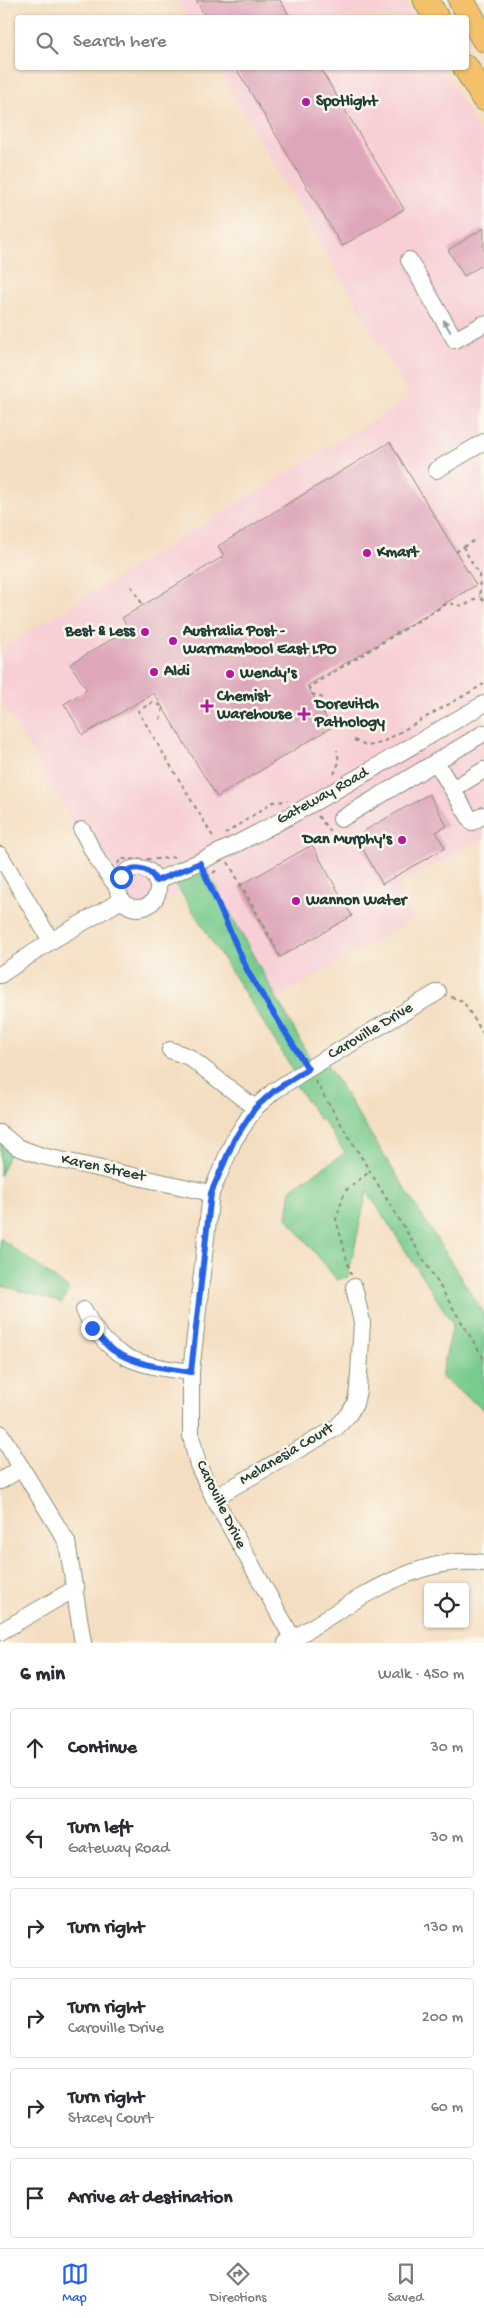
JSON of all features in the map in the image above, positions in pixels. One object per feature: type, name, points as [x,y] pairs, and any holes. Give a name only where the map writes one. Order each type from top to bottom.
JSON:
[{"type":"highway","points":[[426,0],[434,15]]},
{"type":"highway","points":[[461,0],[484,39]]},
{"type":"highway","points":[[467,70],[484,98]]},
{"type":"street","points":[[409,260],[455,340],[484,324]]},
{"type":"street","points":[[436,470],[484,442]]},
{"type":"street","name":"Gateway Road","points":[[156,881],[203,870],[320,799],[331,785],[484,704]]},
{"type":"street","points":[[341,819],[484,733]]},
{"type":"street","points":[[436,762],[472,822],[484,814]]},
{"type":"street","points":[[453,789],[484,770]]},
{"type":"street","points":[[331,785],[341,819]]},
{"type":"street","points":[[320,799],[341,819]]},
{"type":"street","points":[[86,837],[123,868],[147,870],[156,881],[155,897],[148,905],[132,906],[120,894],[98,861],[86,837]]},
{"type":"street","points":[[0,855],[51,941]]},
{"type":"street","points":[[120,894],[123,868]]},
{"type":"street","points":[[0,975],[120,894]]},
{"type":"street","name":"Caroville Drive","points":[[290,1641],[198,1465],[191,1436],[191,1372],[211,1193],[234,1140],[255,1108],[274,1091],[438,992]]},
{"type":"street","points":[[170,1050],[189,1057],[255,1108]]},
{"type":"street","name":"Karen Street","points":[[0,1133],[17,1147],[42,1156],[211,1193]]},
{"type":"street","name":"Melanesia Court","points":[[214,1498],[336,1428],[355,1404],[358,1390],[362,1322],[354,1286]]},
{"type":"street","points":[[84,1310],[92,1328],[110,1348],[128,1358],[155,1367],[191,1372]]},
{"type":"street","points":[[0,1433],[67,1542],[76,1588],[83,1643]]},
{"type":"street","points":[[0,1481],[22,1468]]},
{"type":"street","points":[[290,1641],[381,1587],[419,1569],[457,1562],[484,1563]]},
{"type":"street","points":[[0,1632],[76,1588]]},
{"type":"path","points":[[456,552],[477,539]]},
{"type":"path","points":[[463,547],[479,575],[480,596],[484,602]]},
{"type":"path","points":[[131,586],[143,605]]},
{"type":"path","points":[[323,698],[312,694],[309,687],[448,603],[464,606],[480,596]]},
{"type":"path","points":[[354,740],[368,746],[382,743],[484,684]]},
{"type":"path","points":[[160,720],[163,707],[153,702],[138,711],[217,844],[226,831],[273,802],[293,801]]},
{"type":"path","points":[[331,785],[339,762],[337,750]]},
{"type":"path","points":[[123,868],[120,859],[175,857]]},
{"type":"path","points":[[276,947],[225,857],[203,870],[248,972],[484,1359]]},
{"type":"path","points":[[438,992],[463,1001],[484,1035]]},
{"type":"path","points":[[354,1286],[336,1219],[345,1191],[370,1171]]},
{"type":"shaded area","points":[[177,0],[403,0],[412,15],[186,15]]},
{"type":"shaded area","points":[[218,70],[443,70],[484,139],[484,839],[398,884],[415,918],[275,999],[202,880],[130,925],[0,698],[0,649],[411,397]]},
{"type":"green space","points":[[202,862],[314,1066],[324,1060],[484,1314],[484,1410],[441,1377],[453,1324],[367,1191],[348,1277],[337,1280],[287,1218],[291,1189],[345,1153],[292,1080],[297,1076],[170,875]]},
{"type":"green space","points":[[0,1133],[13,1144],[0,1176]]},
{"type":"green space","points":[[0,1238],[69,1289],[62,1303],[0,1285]]},
{"type":"building","points":[[196,0],[280,0],[289,15],[204,15]]},
{"type":"building","points":[[237,70],[321,70],[404,209],[342,246]]},
{"type":"building","points":[[484,228],[484,264],[464,276],[448,250]]},
{"type":"building","points":[[390,442],[476,585],[307,686],[332,727],[217,797],[154,693],[83,735],[64,704],[87,690],[70,664],[129,629],[122,618],[224,556],[218,546]]},
{"type":"building","name":"Dan Murphy's","points":[[429,794],[447,826],[436,832],[445,848],[382,884],[359,842],[368,837],[364,831]]},
{"type":"building","name":"Wannon Water","points":[[312,845],[352,916],[280,957],[239,886]]},
{"type":"place","name":"Spotlight","points":[[306,102]]},
{"type":"place","name":"Kmart","points":[[367,553]]},
{"type":"place","name":"Best & Less","points":[[145,632]]},
{"type":"place","name":"Australia Post - Warrnambool East LPO","points":[[173,641]]},
{"type":"place","name":"Aldi","points":[[154,672]]},
{"type":"place","name":"Wendy's","points":[[230,674]]},
{"type":"place","name":"Chemist Warehouse","points":[[207,706]]},
{"type":"place","name":"Dorevitch Pathology","points":[[304,714]]},
{"type":"place","name":"Dan Murphy's","points":[[402,840]]},
{"type":"place","name":"Wannon Water","points":[[296,901]]},
{"type":"route","points":[[92,1328],[110,1348],[128,1358],[155,1367],[191,1372],[211,1193],[234,1140],[255,1108],[274,1091],[308,1069],[248,972],[200,863],[156,881],[151,873],[142,868],[128,870],[121,877]]}]
